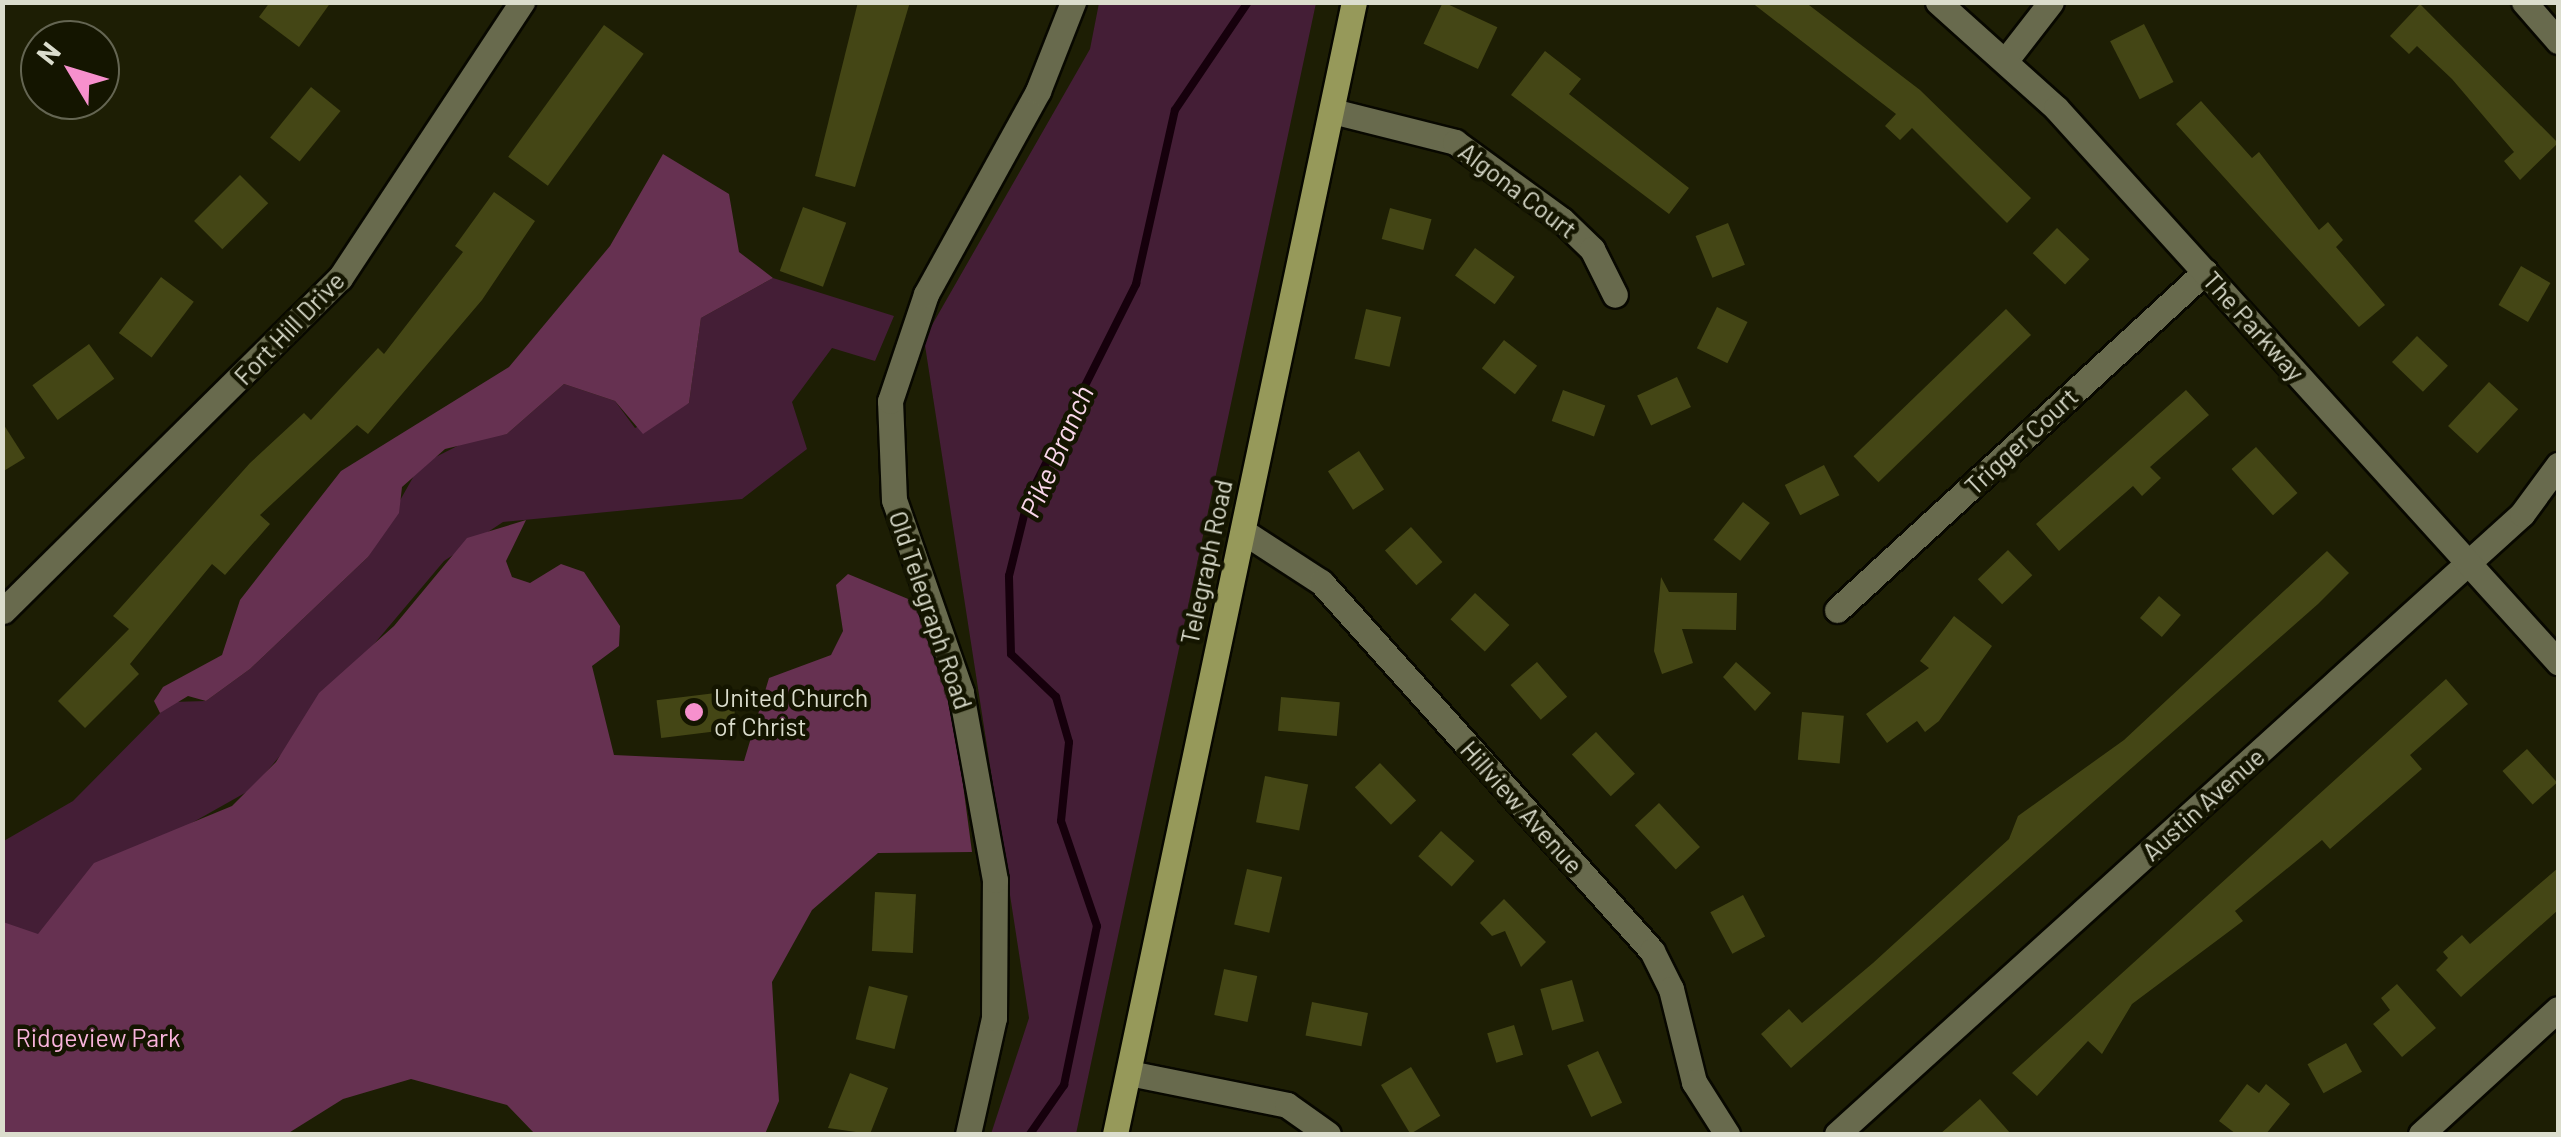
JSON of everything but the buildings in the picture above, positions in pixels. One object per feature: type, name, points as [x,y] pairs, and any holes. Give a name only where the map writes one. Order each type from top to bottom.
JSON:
[{"type":"main road","name":"Telegraph Road","points":[[1115,1134],[1354,2]]},
{"type":"street","name":"Fort Hill Drive","points":[[3,611],[340,278],[522,2]]},
{"type":"street","name":"Old Telegraph Road","points":[[968,1134],[994,1018],[996,880],[961,692],[894,500],[890,401],[926,294],[1038,91],[1073,2]]},
{"type":"street","name":"The Parkway","points":[[1938,2],[2006,60],[2205,272],[2558,662]]},
{"type":"street","points":[[2006,60],[2051,2]]},
{"type":"street","points":[[2524,2],[2558,41]]},
{"type":"street","name":"Algona Court","points":[[1332,110],[1456,142],[1572,230],[1615,295]]},
{"type":"street","name":"Trigger Court","points":[[1837,610],[2205,272]]},
{"type":"street","name":"Austin Avenue","points":[[1838,1134],[2469,563],[2558,465]]},
{"type":"street","name":"Hillview Avenue","points":[[1244,532],[1321,582],[1652,951],[1671,990],[1694,1082],[1727,1134]]},
{"type":"street","points":[[2421,1134],[2558,1010]]},
{"type":"street","points":[[1129,1073],[1287,1105],[1328,1134]]},
{"type":"shaded area","points":[[1099,3],[1316,3],[1076,1134],[991,1134],[1029,1018],[924,339],[1090,49]]},
{"type":"shaded area","points":[[773,278],[894,316],[875,361],[832,348],[792,402],[807,449],[742,499],[503,522],[444,561],[252,789],[181,829],[3,1134],[2,842],[73,801],[171,702],[206,701],[250,669],[368,557],[420,465],[473,438],[507,434],[564,384],[615,401],[635,428],[689,403],[701,318]]},
{"type":"green space","points":[[663,154],[729,194],[739,252],[773,278],[701,318],[689,403],[643,434],[615,401],[564,384],[507,434],[445,449],[402,487],[399,513],[368,557],[250,669],[206,701],[188,696],[160,713],[154,701],[163,687],[222,655],[240,600],[341,471],[509,367],[610,246]]},
{"type":"green space","name":"Ridgeview Park","points":[[526,520],[506,561],[512,577],[530,583],[561,564],[584,572],[620,626],[619,646],[592,666],[614,755],[744,761],[769,678],[831,655],[843,631],[836,585],[848,574],[913,601],[950,687],[972,852],[878,853],[812,910],[772,982],[779,1101],[765,1134],[535,1134],[507,1105],[411,1079],[343,1099],[287,1134],[3,1134],[3,922],[38,934],[94,863],[232,806],[276,762],[319,693],[394,626],[467,538]]},
{"type":"waterway","name":"Pike Branch","points":[[1030,1134],[1064,1085],[1097,926],[1061,821],[1069,742],[1056,697],[1011,654],[1009,576],[1028,499],[1136,284],[1175,110],[1248,2]]},
{"type":"place","name":"United Church of Christ","points":[[694,712]]}]
